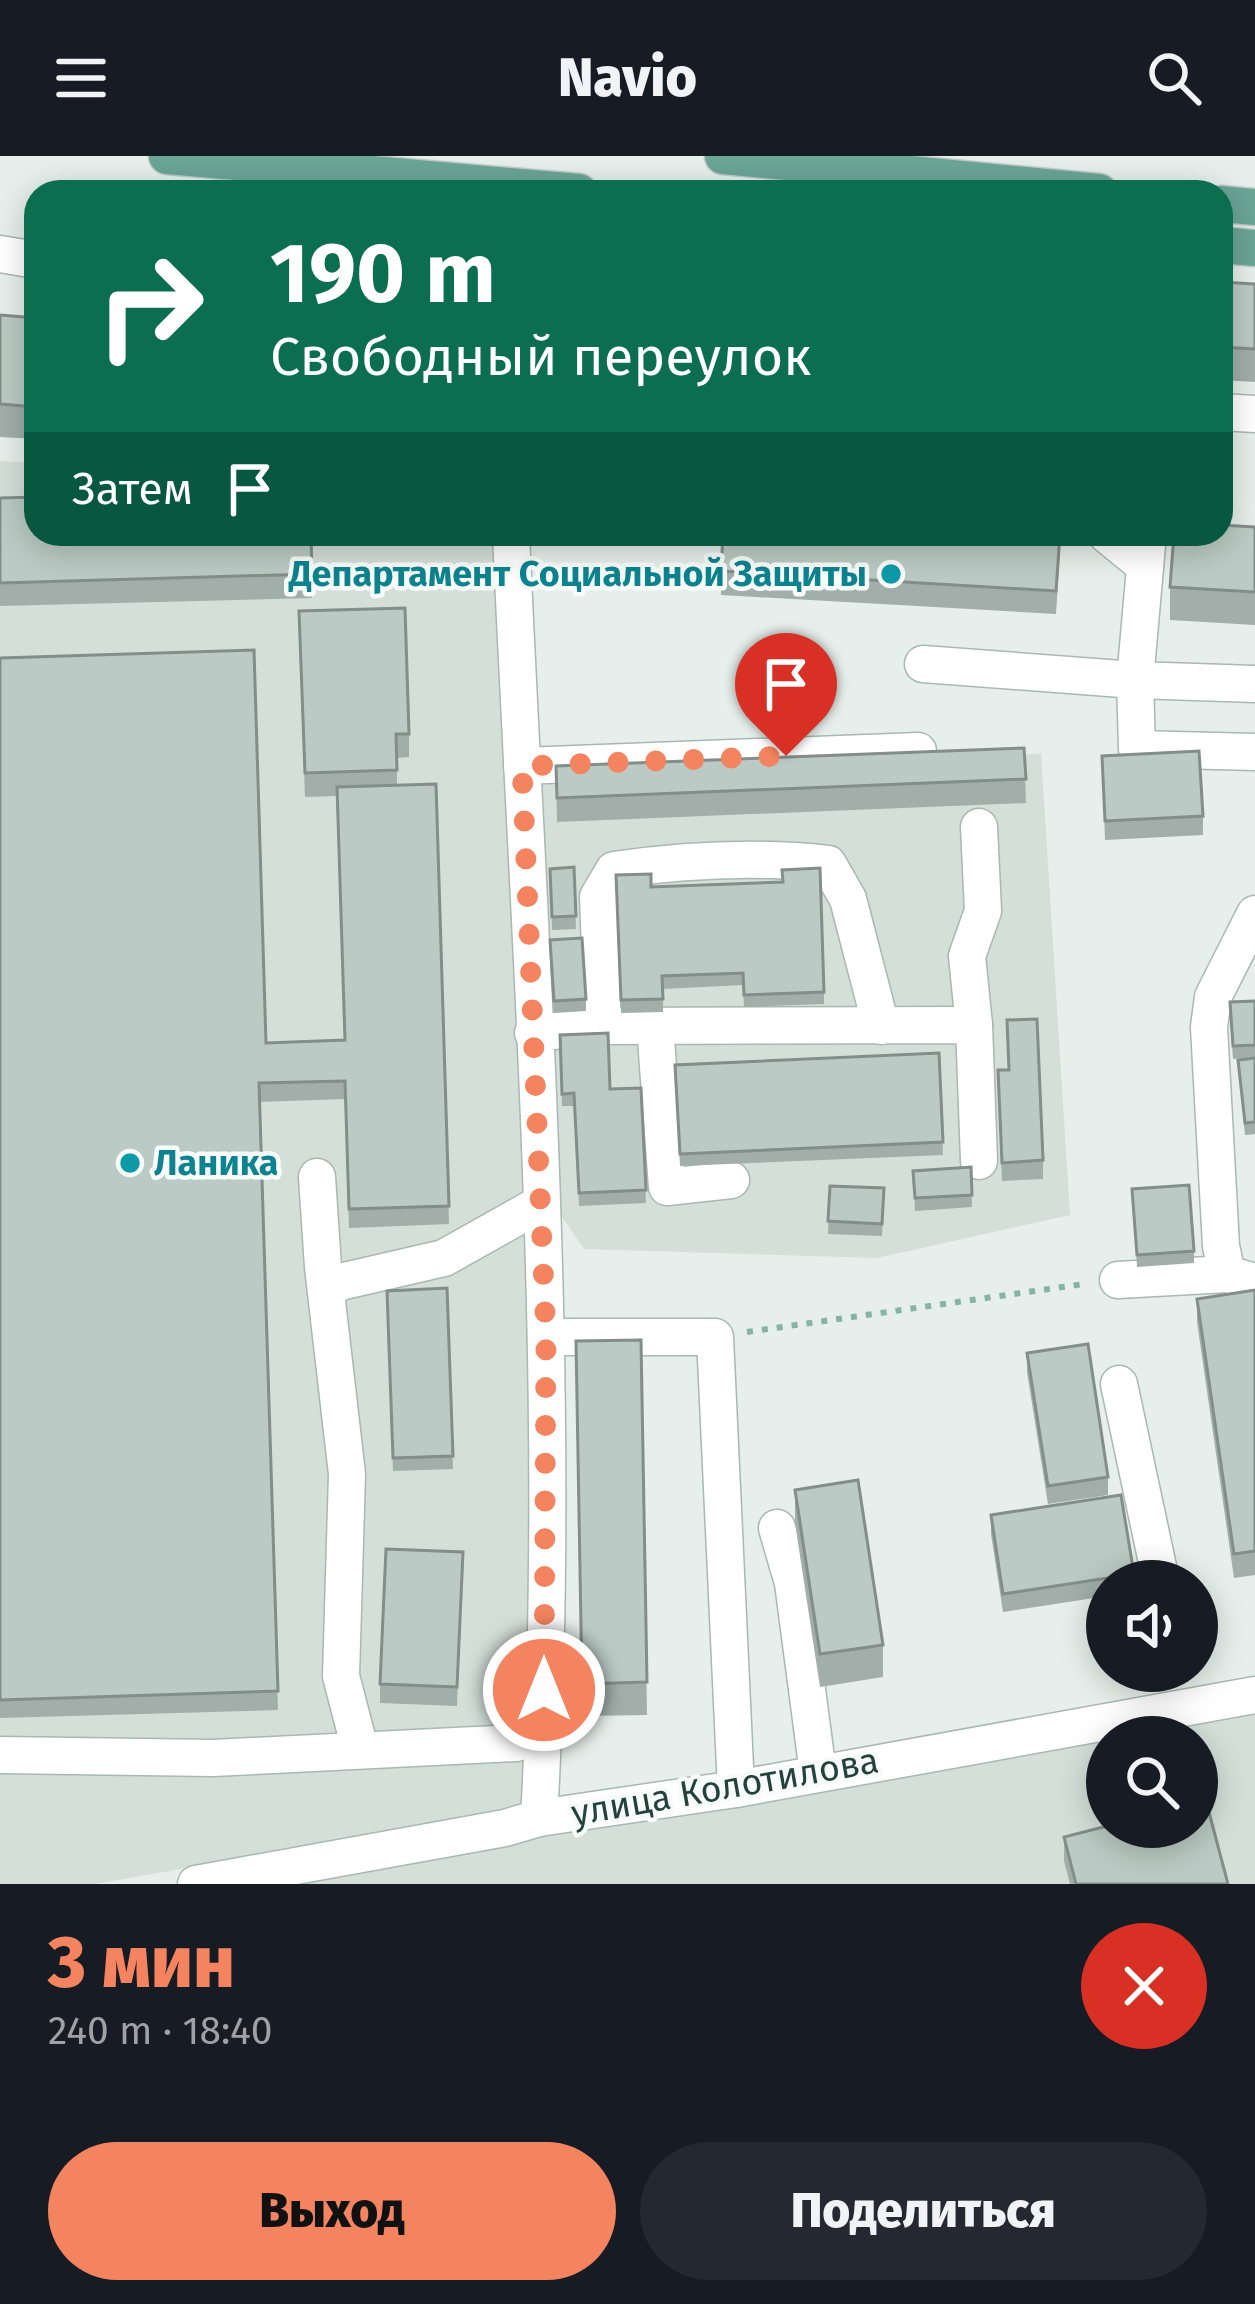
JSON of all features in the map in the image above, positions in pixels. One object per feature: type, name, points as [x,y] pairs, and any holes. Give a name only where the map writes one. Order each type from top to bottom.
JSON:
[{"type":"main road","points":[[166,156],[505,178]]},
{"type":"main road","points":[[723,156],[974,180]]},
{"type":"street","points":[[512,546],[546,1337],[544,1734],[538,1818]]},
{"type":"street","points":[[1146,550],[1135,680],[1137,749],[1255,752]]},
{"type":"street","points":[[922,664],[1255,684]]},
{"type":"street","points":[[522,766],[918,751]]},
{"type":"street","points":[[979,827],[983,911],[967,956],[979,1161]]},
{"type":"street","points":[[603,1026],[598,897],[614,870],[782,859],[828,864],[848,899],[881,1026]]},
{"type":"street","points":[[1241,1278],[1221,1246],[1209,1027],[1213,997],[1255,914]]},
{"type":"street","points":[[533,1033],[603,1026],[974,1025]]},
{"type":"street","points":[[655,1026],[667,1187],[731,1180]]},
{"type":"street","points":[[317,1177],[347,1474],[341,1676],[360,1749]]},
{"type":"street","points":[[326,1291],[340,1282],[443,1258],[540,1204]]},
{"type":"street","points":[[1118,1280],[1241,1278]]},
{"type":"street","points":[[546,1337],[715,1337],[736,1789]]},
{"type":"street","points":[[1119,1384],[1157,1560]]},
{"type":"street","points":[[777,1528],[793,1583],[818,1773]]},
{"type":"street","name":"улица Колотилова","points":[[196,1884],[538,1818],[818,1773],[1166,1692]]},
{"type":"street","name":"улица Колотилова","points":[[1194,1692],[1253,1704]]},
{"type":"street","points":[[0,1755],[213,1758],[516,1743],[544,1734]]},
{"type":"path","points":[[715,1337],[1118,1280]]},
{"type":"shaded area","points":[[0,461],[24,462],[24,546],[501,546],[531,1340],[529,1724],[522,1804],[499,1813],[95,1884],[0,1884]]},
{"type":"shaded area","points":[[1041,753],[1070,1215],[877,1258],[584,1249],[559,1213],[543,938],[542,785],[927,765]]},
{"type":"shaded area","points":[[1255,1701],[1255,1884],[248,1884],[1086,1732],[1086,1848],[1218,1848],[1218,1716],[1172,1716]]},
{"type":"building","points":[[1233,283],[1255,284],[1255,349],[1233,348]]},
{"type":"building","points":[[0,315],[24,317],[24,406],[0,404]]},
{"type":"building","points":[[24,497],[24,546],[311,546],[312,574],[0,583],[0,498]]},
{"type":"building","points":[[1233,526],[1255,527],[1255,592],[1170,587],[1173,546],[1233,546]]},
{"type":"building","points":[[722,546],[1059,546],[1056,591],[721,571]]},
{"type":"building","points":[[405,608],[409,734],[396,734],[397,770],[305,773],[299,611]]},
{"type":"building","name":"Ланика","points":[[254,650],[266,1043],[345,1040],[337,787],[436,784],[449,1206],[349,1209],[345,1081],[259,1083],[278,1691],[0,1700],[0,658]]},
{"type":"building","points":[[1024,748],[1026,779],[557,798],[556,766]]},
{"type":"building","points":[[1199,751],[1203,816],[1105,821],[1102,756]]},
{"type":"building","points":[[574,867],[576,916],[552,917],[550,869]]},
{"type":"building","points":[[820,868],[824,992],[744,995],[743,973],[662,976],[663,999],[621,1000],[616,875],[651,874],[651,887],[783,882],[782,870]]},
{"type":"building","points":[[582,938],[586,999],[554,1001],[550,940]]},
{"type":"building","points":[[1255,1001],[1255,1045],[1233,1046],[1230,1002]]},
{"type":"building","points":[[1037,1019],[1043,1160],[1002,1163],[998,1070],[1009,1070],[1007,1020]]},
{"type":"building","points":[[608,1033],[610,1089],[641,1088],[646,1190],[579,1193],[574,1093],[562,1094],[560,1035]]},
{"type":"building","points":[[939,1053],[943,1142],[680,1154],[675,1065]]},
{"type":"building","points":[[1255,1058],[1255,1122],[1245,1123],[1238,1060]]},
{"type":"building","points":[[971,1167],[972,1195],[915,1198],[913,1171]]},
{"type":"building","points":[[1189,1185],[1194,1251],[1137,1255],[1132,1189]]},
{"type":"building","points":[[830,1186],[884,1188],[882,1224],[828,1221]]},
{"type":"building","points":[[447,1288],[453,1456],[393,1458],[387,1291]]},
{"type":"building","points":[[1255,1290],[1255,1551],[1234,1554],[1197,1299]]},
{"type":"building","points":[[641,1340],[647,1682],[582,1684],[576,1341]]},
{"type":"building","points":[[1088,1344],[1108,1477],[1048,1486],[1027,1353]]},
{"type":"building","points":[[858,1480],[883,1645],[820,1654],[795,1490]]},
{"type":"building","points":[[1121,1495],[1132,1560],[1086,1560],[1086,1581],[1003,1594],[991,1515]]},
{"type":"building","points":[[386,1549],[463,1552],[457,1687],[380,1684]]},
{"type":"building","points":[[1086,1831],[1086,1848],[1218,1846],[1228,1884],[1076,1884],[1064,1837]]},
{"type":"place","name":"Департамент Социальной Защиты","points":[[891,574]]},
{"type":"place","name":"Ланика","points":[[130,1163]]},
{"type":"route","points":[[544,1690],[546,1337],[522,766],[786,756]]}]
